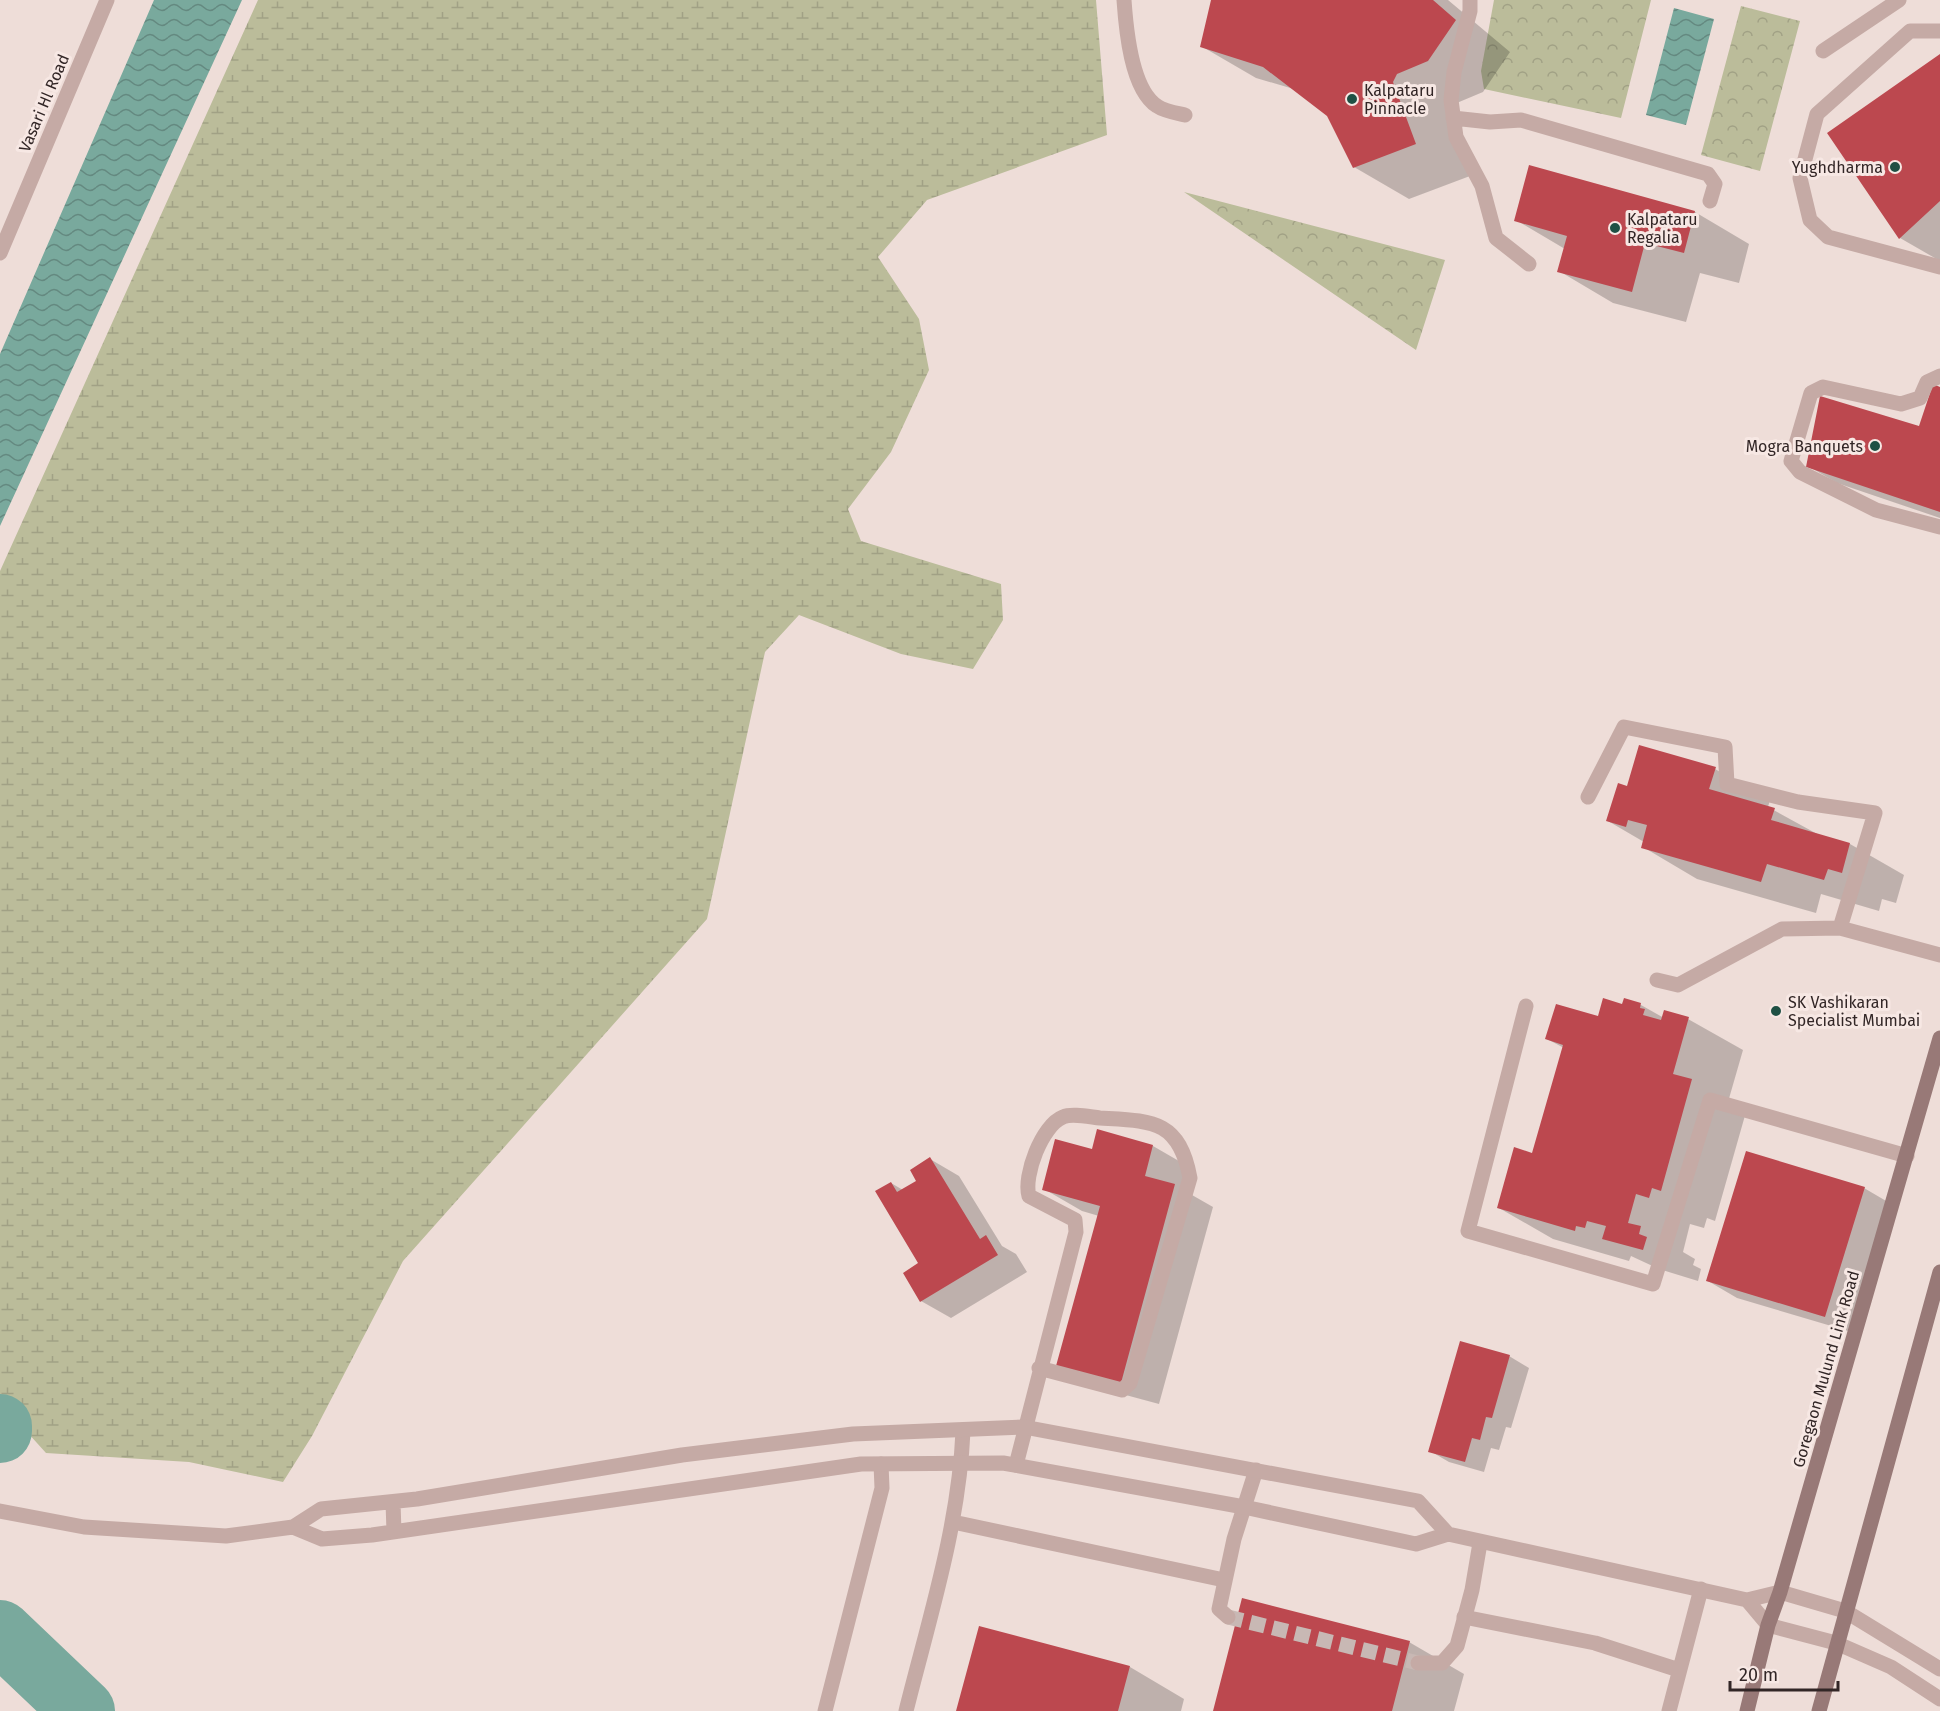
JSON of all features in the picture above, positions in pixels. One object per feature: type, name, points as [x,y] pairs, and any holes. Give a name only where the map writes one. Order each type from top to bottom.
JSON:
[{"type":"main road","name":"Goregaon Mulund Link Road","points":[[1747,1711],[1768,1626],[1780,1592],[1940,1038]]},
{"type":"main road","points":[[1819,1711],[1940,1272]]},
{"type":"street","name":"Vasari Hl Road","points":[[0,253],[107,0]]},
{"type":"street","points":[[1124,0],[1128,43],[1136,78],[1157,106],[1185,115]]},
{"type":"street","points":[[1470,0],[1470,11],[1454,72],[1451,100],[1456,137],[1482,186],[1496,238],[1529,264]]},
{"type":"street","points":[[1822,51],[1899,0]]},
{"type":"street","points":[[1940,31],[1910,31],[1817,114],[1800,178],[1810,220],[1828,237],[1940,267]]},
{"type":"street","points":[[1454,118],[1490,122],[1521,120],[1708,174],[1716,184],[1710,201]]},
{"type":"street","points":[[1940,376],[1928,382],[1920,398],[1900,404],[1823,387],[1811,393],[1791,461],[1800,472],[1876,510],[1940,527]]},
{"type":"street","points":[[1588,796],[1624,727],[1725,747],[1726,784],[1798,802],[1875,813],[1840,928]]},
{"type":"street","points":[[1657,980],[1678,985],[1782,929],[1840,928],[1940,955]]},
{"type":"street","points":[[1526,1006],[1468,1231],[1653,1284],[1710,1100],[1906,1156]]},
{"type":"street","points":[[1016,1465],[1039,1368],[1076,1232],[1075,1220],[1029,1196],[1025,1184],[1047,1128],[1064,1116],[1145,1120],[1160,1125],[1186,1155],[1190,1178],[1130,1383],[1122,1390],[1039,1368]]},
{"type":"street","points":[[6,1513],[84,1527],[226,1536],[293,1527],[321,1509],[393,1502],[694,1453],[853,1434],[1024,1427],[1418,1501],[1448,1534],[1480,1543],[1701,1588],[1747,1600],[1780,1592],[1845,1611],[1940,1669]]},
{"type":"street","points":[[906,1711],[953,1522],[962,1464],[963,1431]]},
{"type":"street","points":[[293,1527],[322,1539],[394,1532],[861,1464],[962,1464],[1016,1465],[1244,1507],[1416,1544],[1448,1534]]},
{"type":"street","points":[[825,1711],[882,1488],[881,1464]]},
{"type":"street","points":[[1228,1617],[1219,1609],[1224,1580],[1256,1470]]},
{"type":"street","points":[[393,1502],[394,1532]]},
{"type":"street","points":[[953,1522],[1224,1580]]},
{"type":"street","points":[[1418,1663],[1442,1663],[1457,1646],[1480,1543]]},
{"type":"street","points":[[1669,1711],[1701,1588]]},
{"type":"street","points":[[1747,1600],[1768,1626],[1836,1643],[1891,1667],[1940,1699]]},
{"type":"street","points":[[1464,1617],[1595,1644],[1679,1670]]},
{"type":"green space","points":[[258,0],[1096,0],[1107,135],[927,200],[878,257],[919,319],[929,370],[891,452],[848,509],[861,541],[1001,584],[1003,620],[973,669],[901,654],[799,615],[765,652],[707,919],[403,1261],[312,1436],[283,1482],[189,1462],[46,1453],[0,1402],[0,571]]},
{"type":"green space","points":[[1494,0],[1651,0],[1621,118],[1484,89],[1481,71]]},
{"type":"green space","points":[[1741,6],[1800,21],[1760,171],[1701,155]]},
{"type":"green space","points":[[1184,192],[1445,260],[1416,350]]},
{"type":"water","points":[[154,0],[242,0],[0,526],[0,354]]},
{"type":"water","points":[[1674,8],[1714,19],[1686,125],[1646,115]]},
{"type":"building","name":"Kalpataru Pinnacle","points":[[1211,0],[1433,0],[1456,20],[1428,61],[1397,74],[1393,82],[1416,144],[1353,168],[1327,116],[1263,67],[1200,47]]},
{"type":"building","name":"Yughdharma","points":[[1940,54],[1940,201],[1899,239],[1827,133]]},
{"type":"building","name":"Kalpataru Regalia","points":[[1529,165],[1695,211],[1684,253],[1645,243],[1632,292],[1557,272],[1567,236],[1514,221]]},
{"type":"building","name":"Mogra Banquets","points":[[1933,384],[1940,387],[1940,512],[1806,467],[1820,396],[1919,426]]},
{"type":"building","points":[[1639,745],[1716,767],[1709,789],[1775,808],[1771,820],[1850,843],[1842,873],[1828,869],[1824,880],[1767,864],[1761,882],[1641,848],[1647,825],[1628,820],[1626,827],[1606,821],[1618,783],[1627,786]]},
{"type":"building","points":[[1603,998],[1622,1004],[1624,998],[1641,1003],[1640,1008],[1645,1009],[1643,1015],[1661,1020],[1664,1010],[1689,1017],[1673,1074],[1692,1079],[1661,1191],[1652,1188],[1649,1198],[1636,1194],[1628,1223],[1641,1226],[1639,1234],[1647,1237],[1643,1250],[1602,1239],[1606,1226],[1587,1221],[1585,1228],[1576,1226],[1575,1231],[1497,1208],[1514,1147],[1532,1153],[1563,1045],[1545,1039],[1556,1004],[1598,1016]]},
{"type":"building","points":[[1097,1129],[1153,1145],[1145,1176],[1175,1184],[1121,1383],[1056,1366],[1100,1206],[1042,1190],[1055,1139],[1092,1149]]},
{"type":"building","points":[[1746,1151],[1865,1187],[1825,1317],[1706,1281]]},
{"type":"building","points":[[930,1157],[980,1239],[986,1235],[998,1255],[920,1302],[903,1273],[918,1263],[875,1191],[891,1182],[897,1192],[916,1181],[910,1170]]},
{"type":"building","points":[[1460,1341],[1510,1355],[1492,1418],[1486,1417],[1480,1440],[1472,1438],[1465,1462],[1428,1452]]},
{"type":"building","points":[[1242,1598],[1410,1641],[1392,1711],[1213,1711]]},
{"type":"building","points":[[979,1626],[1130,1666],[1118,1711],[956,1711]]},
{"type":"waterway","points":[[0,1426],[0,1431]]},
{"type":"waterway","points":[[0,1632],[83,1711]]},
{"type":"tunnel","points":[[1228,1617],[1418,1663]]},
{"type":"place","name":"Kalpataru Pinnacle","points":[[1352,99]]},
{"type":"place","name":"Yughdharma","points":[[1895,167]]},
{"type":"place","name":"Kalpataru Regalia","points":[[1615,228]]},
{"type":"place","name":"Mogra Banquets","points":[[1875,446]]},
{"type":"place","name":"SK Vashikaran Specialist Mumbai","points":[[1776,1011]]}]
